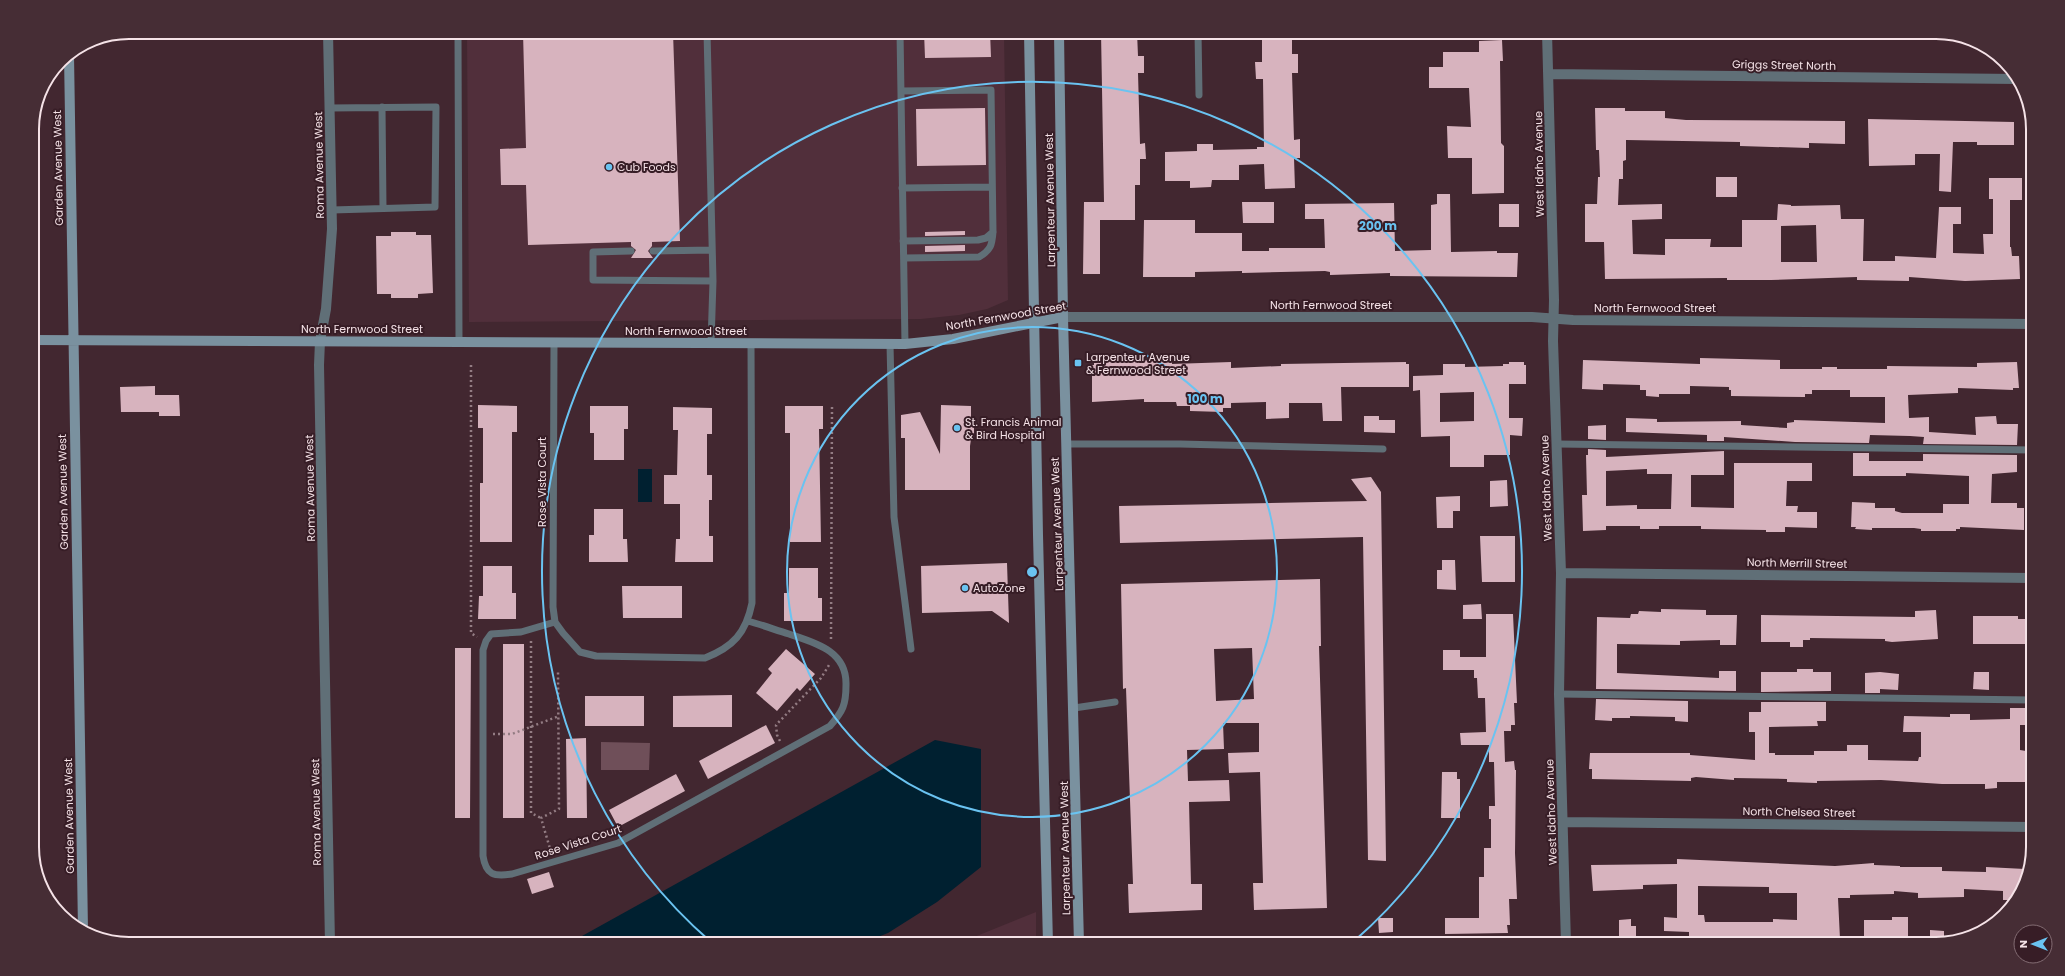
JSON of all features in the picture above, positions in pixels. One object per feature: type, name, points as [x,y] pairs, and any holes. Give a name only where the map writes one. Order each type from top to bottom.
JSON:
[{"type":"street","name":"Roma Avenue West","points":[[328,39],[332,210],[326,309],[320,341],[330,937]]},
{"type":"street","name":"Larpenteur Avenue West","points":[[1029,39],[1048,937]]},
{"type":"street","name":"Larpenteur Avenue West","points":[[1059,39],[1064,317],[1079,937]]},
{"type":"street","name":"West Idaho Avenue","points":[[1547,39],[1561,573],[1559,694],[1564,822],[1566,937]]},
{"type":"street","name":"Garden Avenue West","points":[[69,62],[72,340],[83,924]]},
{"type":"street","name":"Griggs Street North","points":[[1549,74],[2011,79]]},
{"type":"street","name":"North Fernwood Street","points":[[39,340],[905,344],[953,339],[1064,317],[1554,319],[2026,324]]},
{"type":"street","name":"North Merrill Street","points":[[1561,573],[2026,578]]},
{"type":"street","name":"North Chelsea Street","points":[[1564,822],[2026,827]]},
{"type":"lane","points":[[458,39],[459,342]]},
{"type":"lane","points":[[707,39],[713,281],[712,343]]},
{"type":"lane","points":[[900,39],[905,344]]},
{"type":"lane","points":[[1198,39],[1199,95]]},
{"type":"lane","points":[[901,92],[991,90],[992,246],[988,252],[979,257],[904,258]]},
{"type":"lane","points":[[330,108],[436,106],[435,207],[332,210]]},
{"type":"lane","points":[[382,107],[383,208]]},
{"type":"lane","points":[[902,188],[992,187]]},
{"type":"lane","points":[[903,241],[978,240],[986,238],[993,232]]},
{"type":"lane","points":[[653,251],[712,250]]},
{"type":"lane","points":[[631,251],[593,252],[593,280],[713,281]]},
{"type":"lane","name":"Rose Vista Court","points":[[554,343],[553,607],[555,622]]},
{"type":"lane","points":[[485,643],[491,634],[521,632],[555,622],[580,652],[596,656],[705,658],[722,652],[738,637],[748,621],[752,603],[751,343]]},
{"type":"lane","points":[[890,344],[894,517],[911,649]]},
{"type":"lane","points":[[1067,444],[1180,444],[1383,449]]},
{"type":"lane","points":[[1557,444],[2026,450]]},
{"type":"lane","name":"Rose Vista Court","points":[[485,643],[483,650],[483,856],[484,867],[491,874],[501,876],[618,843],[830,726],[843,711],[846,696],[846,680],[843,666],[831,651],[820,644],[748,621]]},
{"type":"lane","points":[[1559,694],[2026,700]]},
{"type":"lane","points":[[1074,708],[1116,702]]},
{"type":"path","points":[[472,365],[471,633],[485,643]]},
{"type":"path","points":[[785,750],[777,735],[776,725],[821,678],[831,662],[832,407]]},
{"type":"path","points":[[531,639],[531,813],[541,818],[555,862]]},
{"type":"path","points":[[541,818],[559,809],[558,671]]},
{"type":"path","points":[[483,734],[512,734],[559,716]]},
{"type":"shaded area","points":[[467,39],[1004,39],[1008,300],[987,309],[959,315],[921,319],[469,322]]},
{"type":"shaded area","points":[[601,742],[650,743],[649,770],[601,770]]},
{"type":"shaded area","points":[[1036,912],[1036,937],[974,937]]},
{"type":"water","points":[[638,469],[652,469],[652,502],[638,502]]},
{"type":"water","points":[[935,740],[981,749],[981,867],[937,902],[888,933],[878,937],[580,937]]},
{"type":"building","points":[[523,39],[673,39],[680,241],[652,242],[652,246],[648,251],[653,258],[631,258],[636,250],[631,246],[631,242],[528,245],[526,185],[501,185],[500,149],[526,148]]},
{"type":"building","points":[[924,39],[990,39],[991,57],[925,58]]},
{"type":"building","points":[[1101,39],[1137,39],[1138,56],[1144,56],[1144,73],[1138,73],[1140,144],[1145,143],[1146,159],[1140,159],[1140,185],[1135,185],[1135,220],[1100,220],[1100,274],[1083,274],[1084,202],[1104,202]]},
{"type":"building","points":[[1262,39],[1292,39],[1292,54],[1298,54],[1298,73],[1292,73],[1294,140],[1300,139],[1300,158],[1294,158],[1295,188],[1265,189],[1264,164],[1239,165],[1239,180],[1212,180],[1211,187],[1190,188],[1190,181],[1165,181],[1165,152],[1197,151],[1197,144],[1213,144],[1213,150],[1257,149],[1257,147],[1264,147],[1263,79],[1256,79],[1255,62],[1262,62]]},
{"type":"building","points":[[1502,40],[1503,61],[1500,61],[1501,143],[1504,146],[1504,193],[1472,194],[1472,158],[1448,158],[1447,126],[1471,127],[1469,88],[1429,88],[1429,67],[1443,67],[1443,52],[1479,52],[1479,41]]},
{"type":"building","points":[[985,108],[986,165],[917,166],[916,109]]},
{"type":"building","points":[[1595,108],[1625,108],[1625,111],[1665,111],[1665,118],[1686,120],[1845,121],[1845,144],[1809,143],[1809,148],[1740,146],[1740,142],[1626,140],[1626,160],[1623,161],[1623,179],[1619,179],[1618,205],[1662,204],[1662,219],[1632,220],[1633,254],[1665,255],[1665,239],[1711,239],[1710,247],[1742,247],[1742,220],[1777,220],[1778,204],[1791,206],[1840,205],[1841,219],[1864,219],[1863,261],[1895,261],[1895,256],[1936,258],[1939,207],[1961,207],[1961,224],[1953,224],[1953,253],[1984,254],[1983,234],[1993,234],[1993,199],[1989,199],[1989,178],[2022,178],[2022,200],[2010,200],[2010,247],[2012,256],[2019,256],[2020,279],[1965,281],[1909,277],[1909,281],[1857,280],[1857,277],[1771,280],[1727,280],[1727,278],[1605,279],[1604,242],[1585,242],[1585,204],[1597,204],[1598,177],[1600,177],[1599,150],[1596,150]],"holes":[[[1816,225],[1817,262],[1781,262],[1781,226]]]},
{"type":"building","points":[[1868,119],[2014,122],[2014,145],[1977,145],[1977,142],[1953,142],[1951,192],[1939,191],[1940,154],[1915,154],[1915,165],[1869,166]]},
{"type":"building","points":[[1716,177],[1737,177],[1737,197],[1716,197]]},
{"type":"building","points":[[1437,194],[1450,194],[1451,252],[1497,251],[1497,253],[1518,253],[1517,277],[1390,276],[1390,273],[1330,275],[1330,272],[1325,271],[1242,273],[1242,271],[1195,272],[1195,277],[1143,277],[1144,220],[1195,220],[1195,233],[1242,233],[1242,251],[1269,251],[1269,248],[1325,248],[1324,219],[1305,219],[1305,204],[1394,203],[1395,251],[1431,250],[1431,205],[1437,204]]},
{"type":"building","points":[[1242,202],[1274,202],[1274,223],[1243,223]]},
{"type":"building","points":[[1499,204],[1519,204],[1519,227],[1499,227]]},
{"type":"building","points":[[965,231],[965,235],[925,236],[925,232]]},
{"type":"building","points":[[391,232],[416,232],[416,235],[431,235],[433,293],[418,294],[418,298],[391,298],[391,294],[377,294],[376,236],[391,236]]},
{"type":"building","points":[[965,245],[965,251],[925,252],[925,246]]},
{"type":"building","points":[[1700,358],[1780,360],[1780,369],[1822,369],[1822,367],[1837,367],[1837,369],[1887,369],[1887,366],[1977,367],[1977,363],[2017,362],[2019,388],[2013,388],[2013,390],[1958,388],[1958,393],[1908,395],[1909,418],[1929,417],[1929,432],[1976,435],[1975,417],[1996,416],[1997,424],[2018,424],[2017,445],[1923,444],[1924,437],[1870,435],[1869,443],[1795,442],[1724,437],[1724,441],[1707,441],[1707,435],[1626,432],[1626,418],[1657,419],[1657,422],[1741,421],[1741,425],[1787,428],[1787,423],[1794,422],[1794,420],[1885,423],[1885,397],[1850,397],[1850,390],[1812,390],[1812,394],[1805,394],[1805,397],[1731,396],[1731,390],[1729,390],[1729,387],[1690,386],[1690,394],[1659,394],[1659,397],[1646,396],[1646,390],[1640,390],[1640,385],[1603,384],[1603,390],[1582,389],[1583,360],[1700,364]]},
{"type":"building","points":[[1110,359],[1110,361],[1172,360],[1172,364],[1231,362],[1231,368],[1281,366],[1281,364],[1406,362],[1406,364],[1409,364],[1409,387],[1341,387],[1342,421],[1323,421],[1322,403],[1289,403],[1289,418],[1266,419],[1266,402],[1231,403],[1231,408],[1223,408],[1223,412],[1190,411],[1190,406],[1177,406],[1176,402],[1144,402],[1144,399],[1092,402],[1092,365],[1094,365],[1094,360]]},
{"type":"building","points":[[1509,362],[1524,362],[1524,365],[1526,365],[1526,384],[1509,384],[1509,418],[1523,418],[1522,436],[1510,435],[1510,455],[1484,455],[1484,467],[1450,467],[1450,436],[1421,437],[1420,390],[1413,391],[1413,376],[1443,375],[1443,364],[1465,364],[1465,367],[1503,366],[1503,364],[1509,364]],"holes":[[[1474,392],[1474,421],[1440,422],[1440,393]]]},
{"type":"building","points":[[155,386],[155,395],[179,395],[180,416],[159,416],[159,412],[121,412],[120,387]]},
{"type":"building","points":[[478,405],[517,406],[517,432],[512,432],[512,542],[480,542],[480,483],[483,483],[483,428],[478,428]]},
{"type":"building","points":[[941,405],[971,406],[971,417],[974,417],[974,439],[971,439],[970,446],[970,490],[905,490],[905,438],[901,438],[901,415],[920,412],[940,454]]},
{"type":"building","points":[[590,406],[628,406],[628,429],[624,429],[624,460],[594,460],[594,433],[590,433]]},
{"type":"building","points":[[785,406],[823,406],[823,429],[819,429],[821,542],[790,542],[790,433],[785,433]]},
{"type":"building","points":[[673,407],[712,408],[712,434],[707,434],[707,475],[712,475],[712,500],[709,500],[709,536],[713,536],[713,562],[675,562],[676,539],[680,539],[680,504],[664,504],[664,475],[677,475],[678,430],[673,430]]},
{"type":"building","points":[[1364,416],[1379,416],[1379,420],[1395,420],[1395,433],[1364,432]]},
{"type":"building","points":[[1606,425],[1606,440],[1588,439],[1588,426]]},
{"type":"building","points":[[1588,449],[1606,450],[1606,457],[1724,451],[1724,475],[1691,475],[1691,507],[1734,508],[1734,463],[1812,463],[1812,481],[1787,481],[1786,506],[1798,506],[1797,512],[1817,512],[1817,528],[1785,527],[1785,532],[1766,532],[1766,530],[1701,529],[1701,526],[1659,526],[1659,529],[1640,529],[1640,526],[1606,526],[1606,530],[1583,531],[1582,495],[1587,495],[1586,455],[1588,455]],"holes":[[[1647,469],[1647,474],[1672,474],[1671,509],[1637,509],[1637,505],[1606,506],[1606,471]]]},
{"type":"building","points":[[1853,453],[1869,453],[1869,461],[1923,461],[1923,454],[2017,455],[2017,472],[1992,474],[1991,503],[2017,503],[2017,508],[2024,508],[2024,530],[1960,527],[1960,529],[1956,529],[1956,531],[1921,531],[1921,529],[1914,528],[1872,528],[1872,530],[1855,529],[1856,527],[1851,527],[1852,502],[1875,503],[1875,508],[1895,508],[1895,511],[1902,513],[1943,513],[1943,504],[1969,504],[1969,476],[1906,473],[1906,476],[1853,476]]},
{"type":"building","points":[[1371,477],[1381,492],[1386,861],[1368,860],[1363,537],[1120,543],[1119,506],[1367,501],[1351,479]]},
{"type":"building","points":[[1507,480],[1508,506],[1490,507],[1490,481]]},
{"type":"building","points":[[1460,496],[1460,511],[1453,511],[1453,528],[1437,528],[1436,497]]},
{"type":"building","points":[[594,509],[623,509],[623,539],[627,539],[628,562],[589,562],[589,535],[594,535]]},
{"type":"building","points":[[1480,536],[1515,536],[1515,582],[1482,582]]},
{"type":"building","points":[[1442,560],[1455,560],[1456,590],[1437,589],[1437,570],[1442,570]]},
{"type":"building","name":"AutoZone","points":[[1007,563],[1009,623],[992,611],[922,613],[921,566]]},
{"type":"building","points":[[483,566],[512,566],[512,593],[516,593],[516,619],[478,619],[479,596],[483,596]]},
{"type":"building","points":[[789,568],[818,568],[818,598],[822,598],[822,621],[784,621],[784,593],[789,593]]},
{"type":"building","points":[[1320,579],[1321,646],[1319,646],[1327,908],[1254,910],[1253,883],[1263,883],[1260,772],[1229,773],[1228,753],[1259,752],[1259,723],[1223,723],[1224,749],[1187,750],[1188,781],[1229,780],[1230,801],[1189,802],[1191,884],[1202,884],[1202,910],[1129,913],[1128,884],[1133,884],[1126,688],[1123,689],[1121,584]],"holes":[[[1252,648],[1254,699],[1216,701],[1214,649]]]},
{"type":"building","points":[[622,586],[682,586],[682,618],[623,618]]},
{"type":"building","points":[[1481,604],[1482,619],[1463,619],[1463,605]]},
{"type":"building","points":[[1661,609],[1706,610],[1706,615],[1737,615],[1736,645],[1720,645],[1720,640],[1680,641],[1680,645],[1617,644],[1617,673],[1719,678],[1719,671],[1736,671],[1736,691],[1596,689],[1597,617],[1630,618],[1631,614],[1638,614],[1639,611],[1661,612]]},
{"type":"building","points":[[1936,610],[1938,639],[1892,642],[1885,641],[1885,639],[1810,638],[1810,640],[1803,640],[1803,647],[1790,647],[1790,642],[1761,642],[1761,615],[1915,617],[1915,611]]},
{"type":"building","points":[[1486,614],[1513,614],[1517,703],[1514,703],[1515,725],[1511,725],[1511,731],[1504,731],[1505,762],[1514,761],[1516,770],[1515,853],[1517,899],[1509,899],[1510,925],[1507,925],[1508,933],[1445,934],[1445,918],[1479,918],[1479,877],[1484,877],[1484,848],[1491,848],[1491,819],[1489,819],[1489,806],[1495,806],[1494,762],[1489,762],[1489,745],[1461,745],[1460,733],[1486,732],[1485,698],[1478,698],[1477,678],[1474,678],[1474,670],[1443,670],[1443,650],[1460,650],[1460,657],[1486,657]]},
{"type":"building","points":[[1973,616],[2018,616],[2018,619],[2026,619],[2025,644],[1973,644]]},
{"type":"building","points":[[503,644],[524,644],[524,818],[503,818]]},
{"type":"building","points":[[455,648],[471,648],[470,818],[455,818]]},
{"type":"building","points":[[786,649],[815,674],[800,691],[797,688],[777,711],[756,693],[772,673],[768,669]]},
{"type":"building","points":[[1797,669],[1813,669],[1813,672],[1831,672],[1831,691],[1761,692],[1761,672],[1797,672]]},
{"type":"building","points":[[1880,672],[1899,674],[1898,690],[1880,689],[1880,693],[1865,693],[1865,673]]},
{"type":"building","points":[[1974,672],[1989,672],[1989,690],[1973,689]]},
{"type":"building","points":[[732,695],[732,727],[673,727],[673,696]]},
{"type":"building","points":[[585,696],[644,696],[644,726],[585,726]]},
{"type":"building","points":[[1596,699],[1688,701],[1688,722],[1675,721],[1675,717],[1630,716],[1630,718],[1612,718],[1612,721],[1595,720]]},
{"type":"building","points":[[1761,702],[1826,702],[1826,721],[1817,721],[1818,726],[1769,727],[1769,753],[1775,753],[1775,755],[1814,755],[1814,751],[1847,751],[1847,745],[1868,745],[1868,760],[1918,761],[1919,757],[1921,757],[1921,732],[1903,732],[1904,716],[1950,717],[1950,714],[1970,714],[1970,720],[2010,719],[2010,708],[2026,708],[2026,725],[2020,725],[2020,750],[2026,751],[2026,782],[1997,782],[1997,788],[1985,789],[1985,784],[1942,784],[1881,780],[1817,781],[1817,783],[1787,782],[1787,779],[1734,778],[1734,780],[1696,777],[1691,778],[1691,781],[1592,779],[1592,769],[1589,769],[1590,753],[1690,753],[1690,755],[1755,760],[1755,732],[1749,732],[1749,712],[1761,712]]},
{"type":"building","points":[[766,725],[775,743],[708,779],[699,761]]},
{"type":"building","points":[[586,738],[587,818],[567,818],[566,739]]},
{"type":"building","points":[[1442,772],[1457,772],[1457,779],[1460,779],[1460,818],[1441,818]]},
{"type":"building","points":[[676,774],[685,791],[618,827],[609,810]]},
{"type":"building","points":[[1677,859],[1835,866],[1874,863],[1874,865],[1900,867],[1942,867],[1942,871],[1986,872],[1986,867],[2023,869],[2019,882],[2008,900],[2003,900],[2003,891],[1964,889],[1964,897],[1918,898],[1918,893],[1894,891],[1894,894],[1850,895],[1850,898],[1838,898],[1840,937],[1689,937],[1689,932],[1664,931],[1664,917],[1677,918],[1677,884],[1643,885],[1643,889],[1593,891],[1591,865],[1677,864]],"holes":[[[1698,886],[1769,887],[1769,893],[1797,893],[1797,920],[1773,919],[1773,922],[1705,922],[1704,915],[1698,915]]]},
{"type":"building","points":[[549,872],[554,887],[532,894],[527,879]]},
{"type":"building","points":[[1892,917],[1908,917],[1908,937],[1864,937],[1864,920],[1892,920]]},
{"type":"building","points":[[1378,918],[1393,918],[1393,932],[1379,933]]},
{"type":"building","points":[[1631,919],[1631,926],[1636,926],[1636,937],[1619,937],[1619,920]]},
{"type":"building","points":[[1930,930],[1944,931],[1944,936],[1930,937]]},
{"type":"place","name":"Cub Foods","points":[[609,167]]},
{"type":"place","name":"Larpenteur Avenue & Fernwood Street","points":[[1078,363]]},
{"type":"place","name":"St. Francis Animal & Bird Hospital","points":[[957,428]]},
{"type":"place","name":"AutoZone","points":[[965,588]]}]
